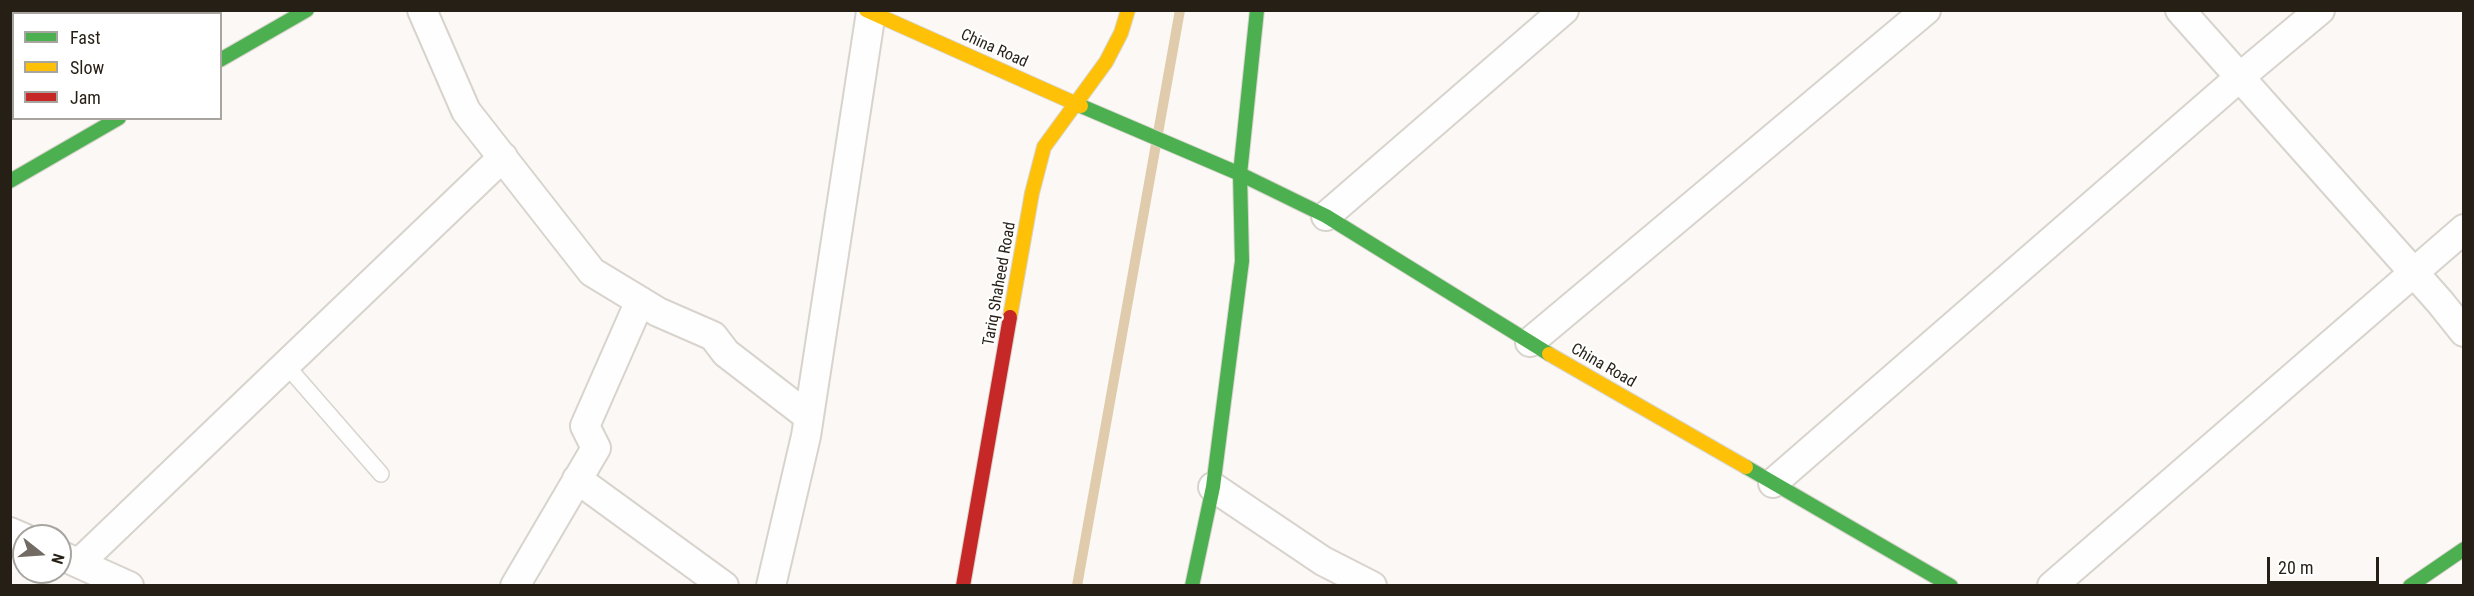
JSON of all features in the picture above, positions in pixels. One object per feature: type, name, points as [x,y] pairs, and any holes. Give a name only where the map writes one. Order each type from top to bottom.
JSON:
[{"type":"main road","points":[[222,59],[306,10]]},
{"type":"main road","name":"Tariq Shaheed Road","points":[[963,585],[1032,193],[1044,147],[1107,62],[1121,33],[1128,10]]},
{"type":"main road","points":[[1192,585],[1213,488],[1242,261],[1240,174],[1257,10]]},
{"type":"main road","name":"China Road","points":[[868,11],[1075,104],[1240,174],[1326,216],[1530,342],[1951,585]]},
{"type":"main road","points":[[10,181],[116,120]]},
{"type":"main road","points":[[2410,585],[2463,549]]},
{"type":"street","points":[[422,10],[466,111],[592,272],[658,312],[713,336],[726,353],[810,417]]},
{"type":"street","points":[[1326,216],[1564,10]]},
{"type":"street","points":[[1530,342],[1926,10]]},
{"type":"street","points":[[2180,10],[2413,271],[2463,332]]},
{"type":"street","points":[[1773,483],[2320,10]]},
{"type":"street","points":[[771,585],[810,417],[868,11]]},
{"type":"street","points":[[72,556],[286,365],[502,157]]},
{"type":"street","points":[[2052,585],[2463,229]]},
{"type":"street","points":[[515,585],[596,448],[585,426],[640,301]]},
{"type":"street","points":[[577,479],[724,585]]},
{"type":"street","points":[[1213,488],[1326,573],[1372,585]]},
{"type":"street","points":[[72,560],[129,585]]},
{"type":"lane","points":[[286,365],[381,474]]},
{"type":"waterway","points":[[1077,586],[1180,10]]},
{"type":"traffic: fast","points":[[222,59],[307,10]]},
{"type":"traffic: fast","points":[[1192,586],[1213,487],[1242,261],[1240,174],[1257,10]]},
{"type":"traffic: fast","points":[[1081,106],[1240,174],[1326,216],[1549,354]]},
{"type":"traffic: fast","points":[[10,181],[116,120]]},
{"type":"traffic: fast","points":[[1746,467],[1951,586]]},
{"type":"traffic: fast","points":[[2410,586],[2464,549]]},
{"type":"traffic: slow","points":[[866,10],[1081,106]]},
{"type":"traffic: slow","points":[[1010,317],[1032,193],[1044,147],[1106,62],[1121,33],[1128,10]]},
{"type":"traffic: slow","points":[[1549,354],[1746,467]]},
{"type":"traffic: jam","points":[[963,586],[1010,317]]}]
